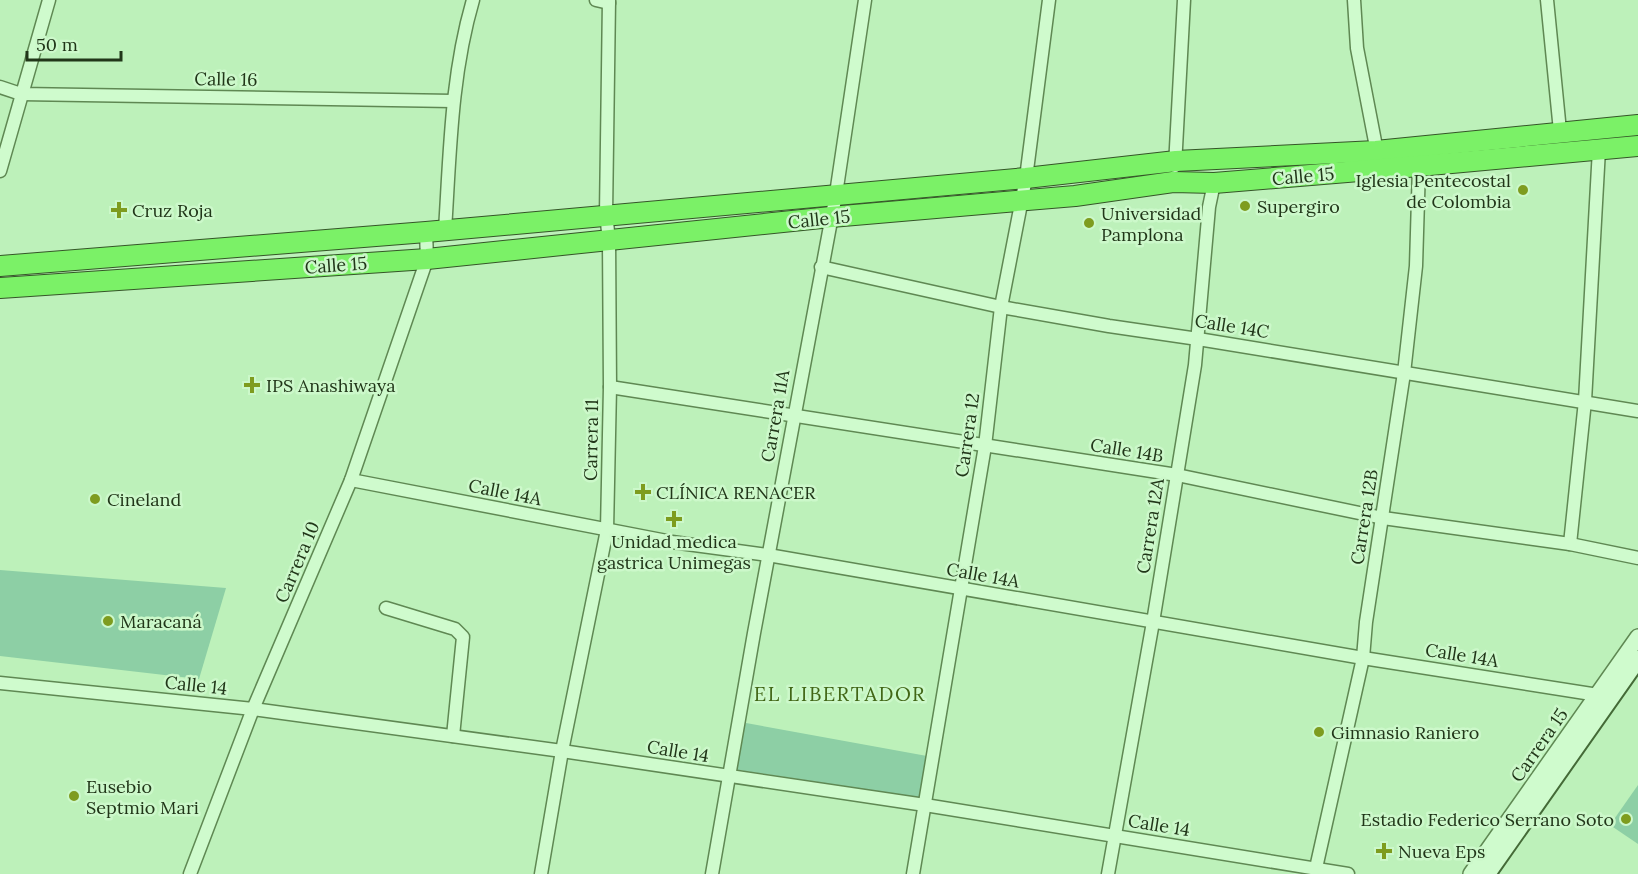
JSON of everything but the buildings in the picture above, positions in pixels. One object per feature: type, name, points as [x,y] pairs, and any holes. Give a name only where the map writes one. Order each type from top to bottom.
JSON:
[{"type":"highway","name":"Calle 15","points":[[0,288],[427,259],[831,217],[1075,196],[1173,182],[1214,183],[1560,131],[1638,125]]},
{"type":"highway","name":"Calle 15","points":[[0,266],[435,231],[1026,178],[1176,161],[1379,160],[1419,166],[1638,146]]},
{"type":"main road","name":"Carrera 15","points":[[1487,874],[1603,698],[1638,659]]},
{"type":"street","points":[[0,171],[49,0]]},
{"type":"street","points":[[427,259],[435,231],[453,101],[473,0]]},
{"type":"street","points":[[596,0],[609,2]]},
{"type":"street","name":"Carrera 11A","points":[[712,874],[768,555],[836,194],[865,0]]},
{"type":"street","name":"Carrera 12","points":[[913,874],[985,446],[1001,307],[1026,178],[1049,0]]},
{"type":"street","points":[[1173,182],[1184,0]]},
{"type":"street","points":[[1354,0],[1357,48],[1379,160]]},
{"type":"street","points":[[1547,0],[1560,131]]},
{"type":"street","name":"Carrera 11","points":[[541,874],[562,751],[607,530],[610,387],[609,240],[606,214],[609,2]]},
{"type":"street","name":"Calle 16","points":[[0,87],[21,94],[453,101]]},
{"type":"street","points":[[1570,544],[1586,402],[1599,149]]},
{"type":"street","name":"Carrera 12B","points":[[1316,868],[1363,658],[1366,622],[1404,373],[1416,266],[1419,166]]},
{"type":"street","name":"Carrera 12A","points":[[1108,874],[1153,622],[1198,339],[1209,207],[1214,183]]},
{"type":"street","name":"Carrera 10","points":[[190,874],[253,709],[351,480],[427,259]]},
{"type":"street","name":"Calle 14C","points":[[821,267],[1001,307],[1638,411]]},
{"type":"street","name":"Calle 14B","points":[[610,387],[1177,475],[1383,518],[1570,544],[1638,558]]},
{"type":"street","name":"Calle 14A","points":[[351,480],[672,542],[768,555],[961,590],[1603,698]]},
{"type":"street","points":[[386,608],[455,629],[463,637],[453,736]]},
{"type":"street","name":"Carrera 15","points":[[1471,874],[1603,698],[1638,638]]},
{"type":"street","name":"Calle 14","points":[[0,683],[253,709],[562,751],[926,805],[1348,874]]},
{"type":"green space","name":"Maracaná","points":[[0,570],[226,588],[199,679],[0,656]]},
{"type":"green space","points":[[746,723],[927,756],[921,798],[732,769],[740,735]]},
{"type":"green space","name":"Estadio Federico Serrano Soto","points":[[1638,785],[1638,844],[1610,825]]},
{"type":"place","name":"Iglesia Pentecostal de Colombia","points":[[1523,190]]},
{"type":"place","name":"Supergiro","points":[[1245,206]]},
{"type":"place","name":"Cruz Roja","points":[[119,210]]},
{"type":"place","name":"Universidad Pamplona","points":[[1089,223]]},
{"type":"place","name":"IPS Anashiwaya","points":[[252,385]]},
{"type":"place","name":"CLÍNICA RENACER","points":[[643,492]]},
{"type":"place","name":"Cineland","points":[[95,499]]},
{"type":"place","name":"Unidad medica gastrica Unimegas","points":[[674,519]]},
{"type":"place","name":"Maracaná","points":[[108,621]]},
{"type":"place","name":"Gimnasio Raniero","points":[[1319,732]]},
{"type":"place","name":"Eusebio Septmio Mari","points":[[74,796]]},
{"type":"place","name":"Estadio Federico Serrano Soto","points":[[1626,819]]},
{"type":"place","name":"Nueva Eps","points":[[1384,851]]},
{"type":"district","name":"EL LIBERTADOR","points":[[840,693]]}]
